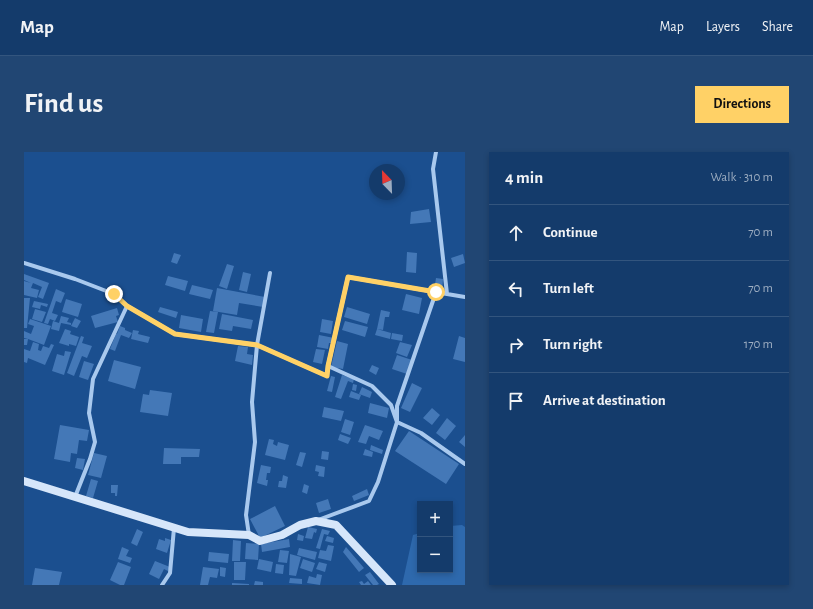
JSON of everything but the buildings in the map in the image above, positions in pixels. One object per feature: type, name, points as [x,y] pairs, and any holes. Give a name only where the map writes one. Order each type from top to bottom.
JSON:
[{"type":"street","points":[[436,152],[433,169],[447,294]]},
{"type":"street","points":[[24,263],[75,279],[114,294],[127,306],[175,334],[257,345],[327,376],[348,277],[465,297]]},
{"type":"street","points":[[249,535],[246,515],[255,442],[252,402],[257,345],[270,273]]},
{"type":"street","points":[[24,481],[188,532],[249,535],[260,541],[282,535],[300,525],[316,521],[369,501],[378,482],[397,422],[397,406],[436,292]]},
{"type":"street","points":[[76,497],[95,442],[89,413],[93,379],[127,306]]},
{"type":"street","points":[[328,366],[372,386],[391,405],[397,422],[421,434],[465,464]]},
{"type":"street","points":[[316,521],[336,526],[392,585]]},
{"type":"street","points":[[162,585],[170,573],[174,528]]},
{"type":"shaded area","points":[[462,525],[465,527],[465,585],[402,585],[413,535],[417,534],[417,573],[453,573],[453,526]]},
{"type":"route","points":[[114,294],[127,306],[175,334],[257,345],[327,376],[348,277],[436,292]]}]
